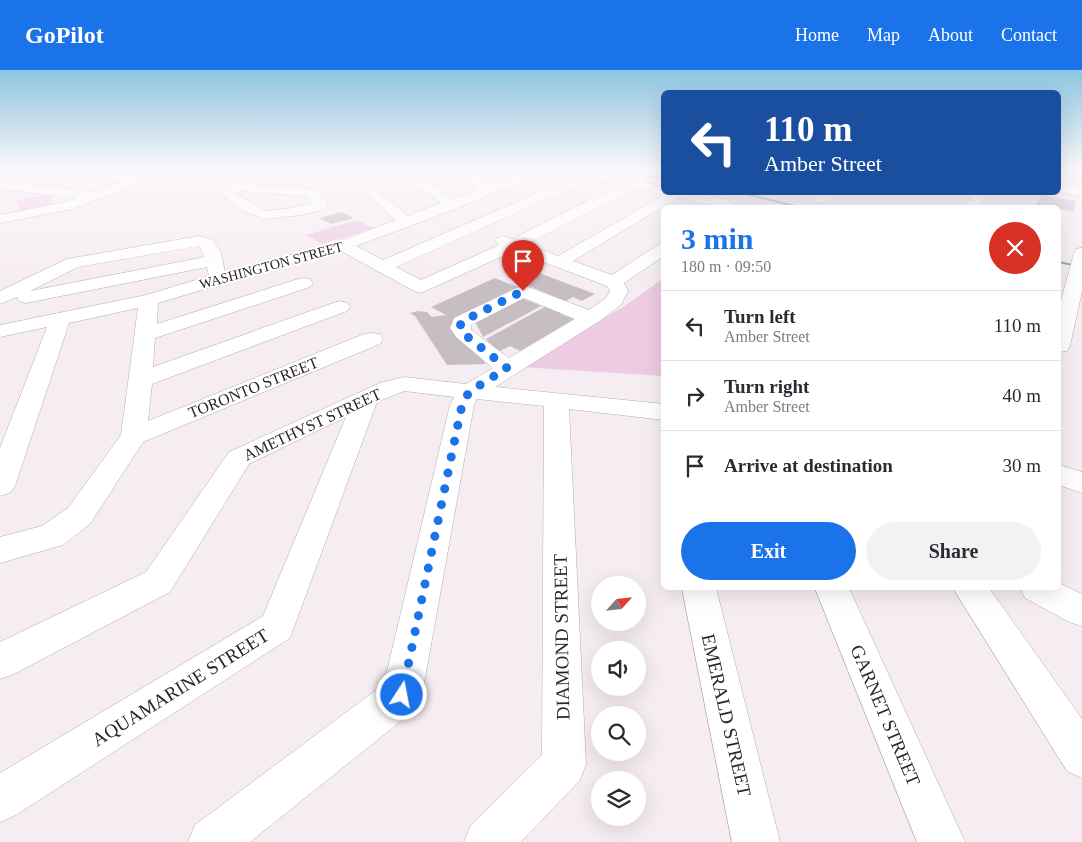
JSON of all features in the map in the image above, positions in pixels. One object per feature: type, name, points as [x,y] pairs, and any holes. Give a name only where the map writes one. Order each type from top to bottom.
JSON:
[{"type":"street","points":[[0,219],[65,206]]},
{"type":"street","points":[[248,206],[262,214],[278,214],[318,206]]},
{"type":"street","points":[[388,206],[407,222]]},
{"type":"street","name":"WASHINGTON STREET","points":[[0,331],[149,300],[216,270],[273,263],[343,246],[450,206]]},
{"type":"street","points":[[382,267],[521,206]]},
{"type":"street","points":[[343,246],[421,287],[513,245],[589,206]]},
{"type":"street","points":[[559,262],[649,206]]},
{"type":"street","points":[[212,842],[402,695],[462,405],[469,392],[590,318],[614,301],[619,291],[614,282],[429,214]]},
{"type":"street","points":[[199,241],[207,243],[213,253],[216,270],[0,300],[73,264],[199,241]]},
{"type":"street","points":[[614,282],[661,250]]},
{"type":"street","points":[[273,263],[359,326]]},
{"type":"street","points":[[1061,338],[1079,268]]},
{"type":"street","points":[[145,335],[304,284]]},
{"type":"street","points":[[507,368],[464,334],[460,328],[461,322],[523,291],[590,318]]},
{"type":"street","points":[[0,550],[52,536],[79,516],[134,436],[149,300]]},
{"type":"street","points":[[0,486],[60,319]]},
{"type":"street","points":[[140,380],[359,326]]},
{"type":"street","name":"TORONTO STREET","points":[[134,436],[359,326]]},
{"type":"street","name":"AMETHYST STREET","points":[[0,661],[158,582],[239,458],[388,388],[404,384],[556,400],[661,418]]},
{"type":"street","name":"AQUAMARINE STREET","points":[[0,799],[277,627],[367,397]]},
{"type":"street","name":"DIAMOND STREET","points":[[488,842],[564,764],[556,400]]},
{"type":"street","points":[[1061,476],[1082,483]]},
{"type":"street","name":"EMERALD STREET","points":[[699,590],[756,842]]},
{"type":"street","name":"GARNET STREET","points":[[833,590],[941,842]]},
{"type":"street","points":[[971,590],[1082,756]]},
{"type":"street","points":[[1041,590],[1082,611]]},
{"type":"shaded area","points":[[18,206],[55,206],[20,212]]},
{"type":"shaded area","points":[[357,220],[374,228],[322,244],[306,235]]},
{"type":"shaded area","points":[[661,280],[661,376],[520,367],[625,306]]},
{"type":"building","points":[[1061,206],[1075,206],[1073,212],[1061,209]]},
{"type":"building","points":[[342,212],[354,218],[331,224],[319,218]]},
{"type":"building","points":[[523,267],[595,294],[582,301],[573,297],[566,301],[507,277],[516,273],[512,272]]},
{"type":"building","points":[[495,278],[517,287],[456,317],[453,323],[486,364],[447,365],[415,316],[410,313],[418,311],[427,312],[432,317],[446,315],[431,307]]},
{"type":"building","points":[[519,297],[541,306],[483,337],[474,320]]},
{"type":"building","points":[[550,304],[566,310],[560,314],[574,319],[520,351],[510,346],[498,352],[486,339]]},
{"type":"waterway","points":[[1061,262],[1082,267]]},
{"type":"route","points":[[402,695],[462,405],[469,392],[507,368],[464,334],[460,328],[461,322],[523,291]]}]
